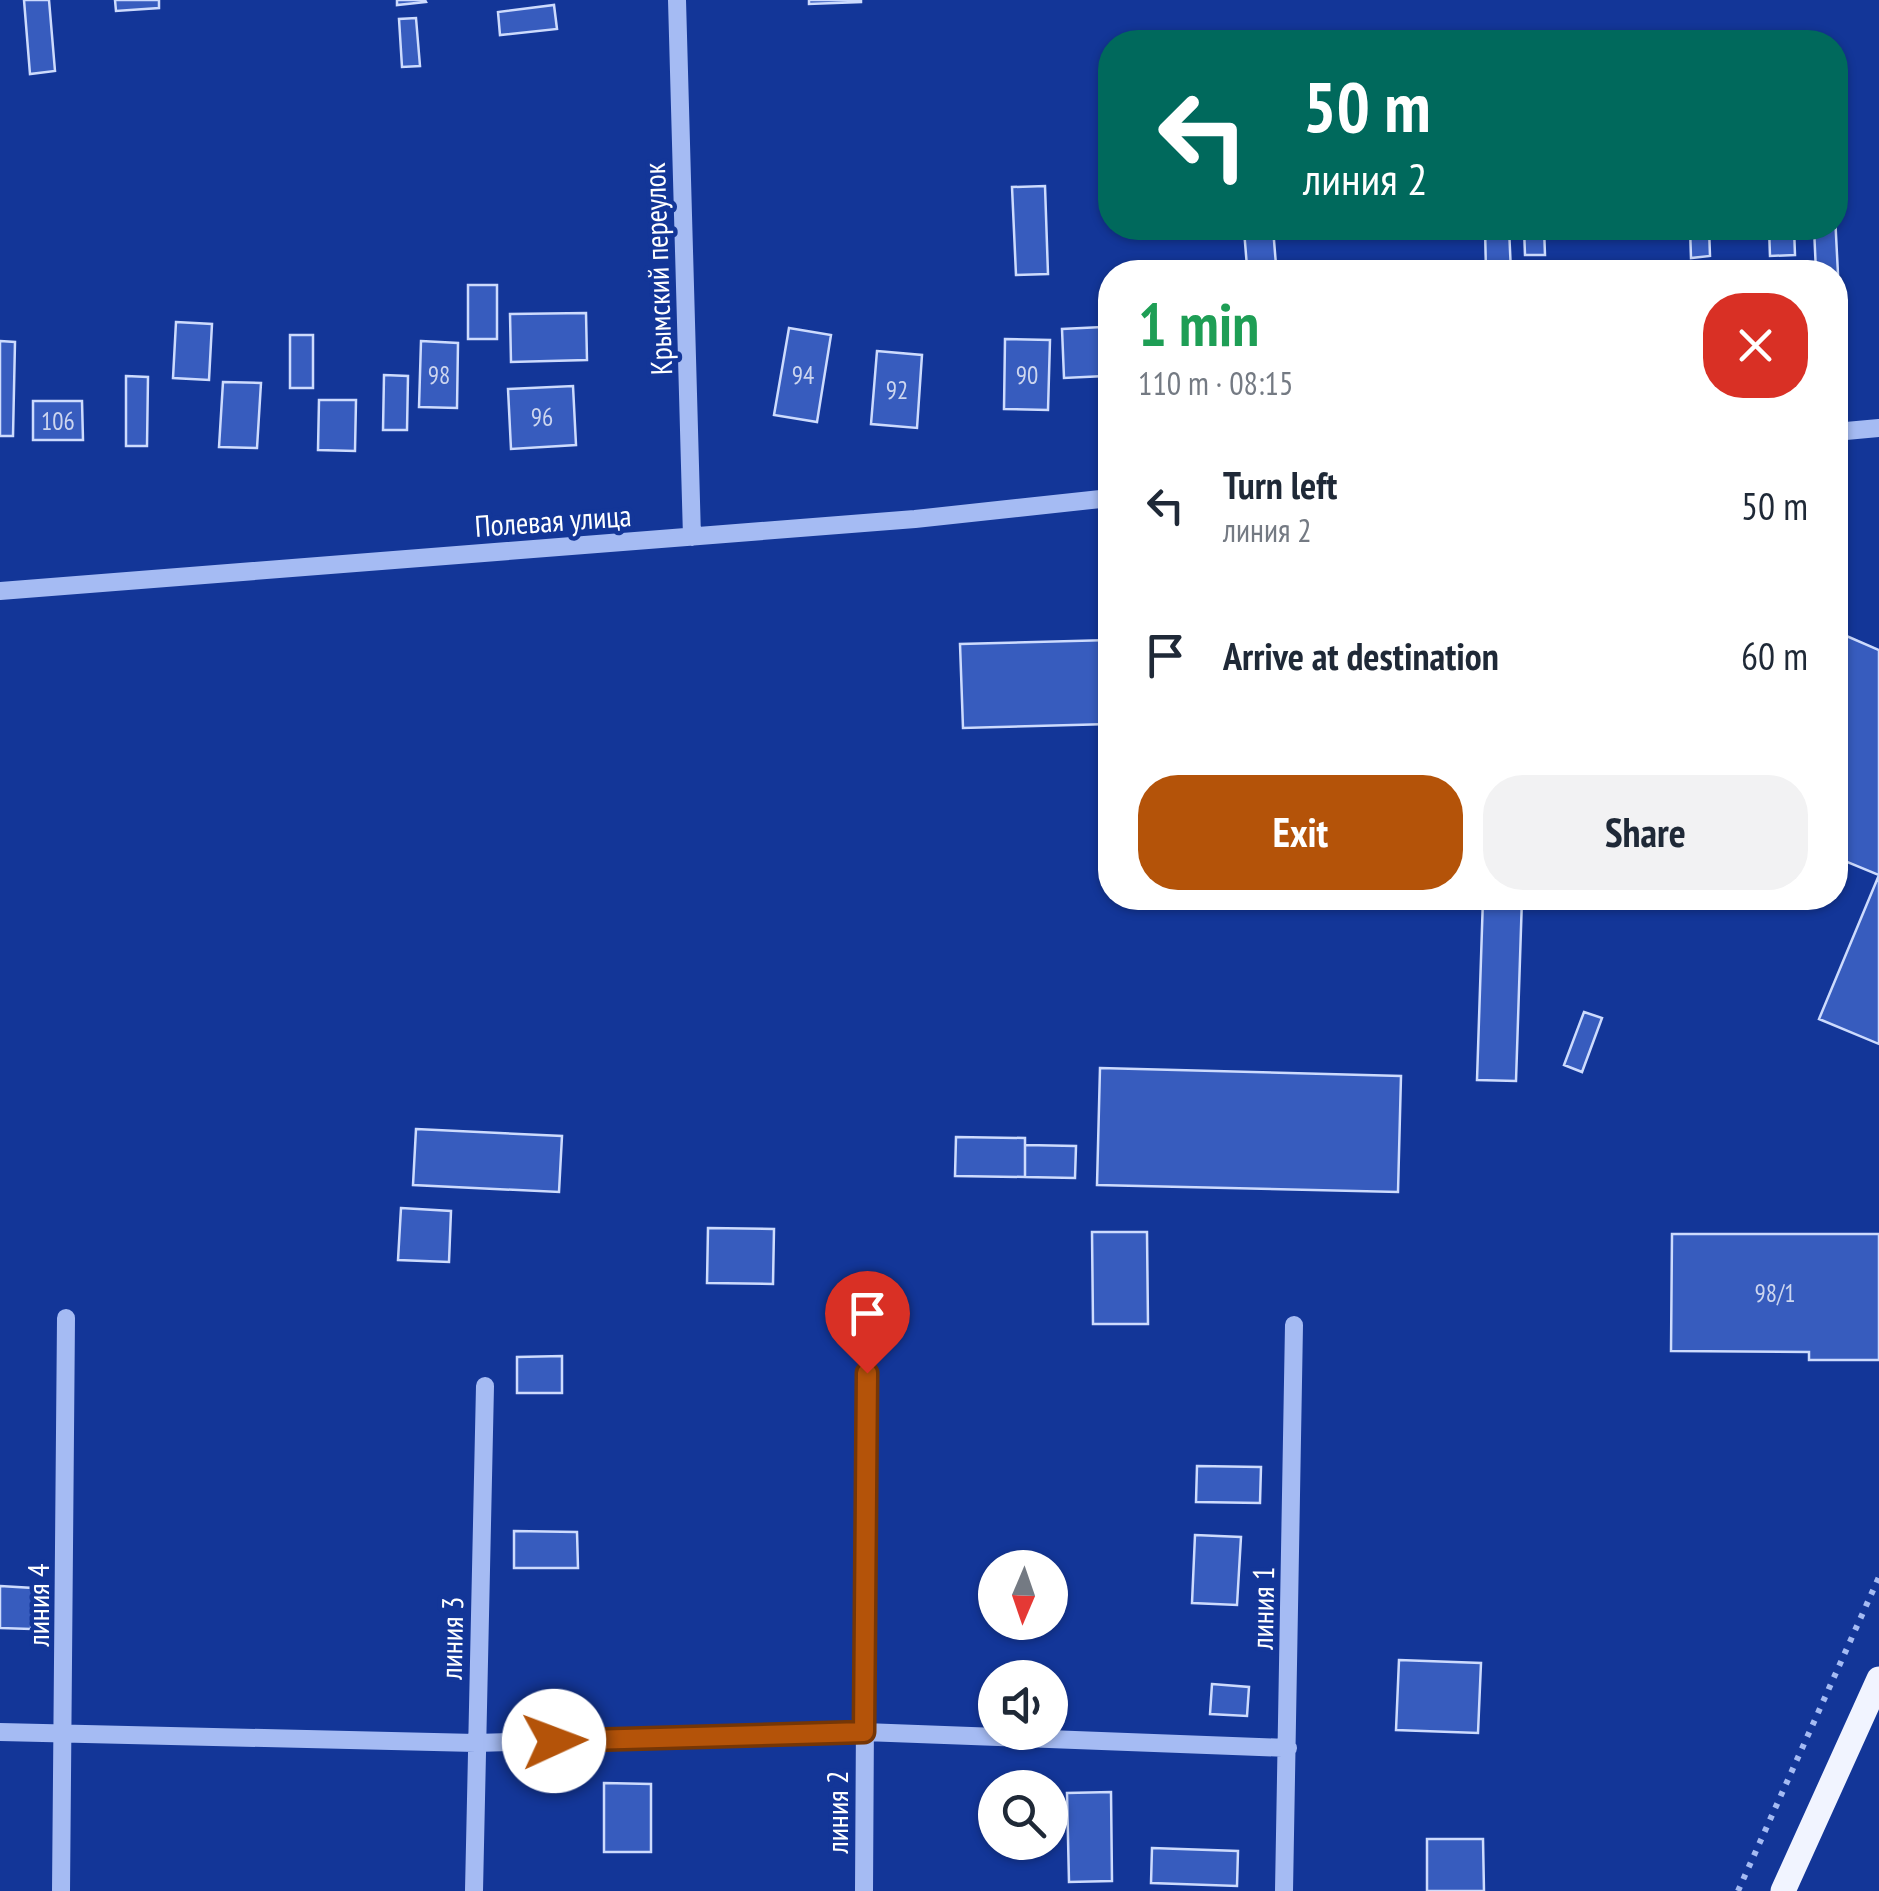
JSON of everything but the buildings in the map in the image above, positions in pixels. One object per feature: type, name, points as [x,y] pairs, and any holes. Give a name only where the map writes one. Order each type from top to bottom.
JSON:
[{"type":"main road","points":[[1783,1891],[1879,1679]]},
{"type":"street","name":"Крымский переулок","points":[[677,0],[692,537]]},
{"type":"street","points":[[1848,431],[1879,428]]},
{"type":"street","name":"Полевая улица","points":[[0,591],[914,519],[1098,499]]},
{"type":"street","name":"линия 4","points":[[62,1891],[66,1318]]},
{"type":"street","name":"линия 1","points":[[1284,1891],[1294,1325]]},
{"type":"street","name":"линия 2","points":[[864,1891],[867,1373]]},
{"type":"street","name":"линия 3","points":[[474,1891],[485,1386]]},
{"type":"street","points":[[0,1732],[476,1743],[864,1732],[1288,1748]]},
{"type":"path","points":[[1738,1891],[1879,1577]]},
{"type":"route","points":[[554,1741],[864,1732],[867,1373]]}]
